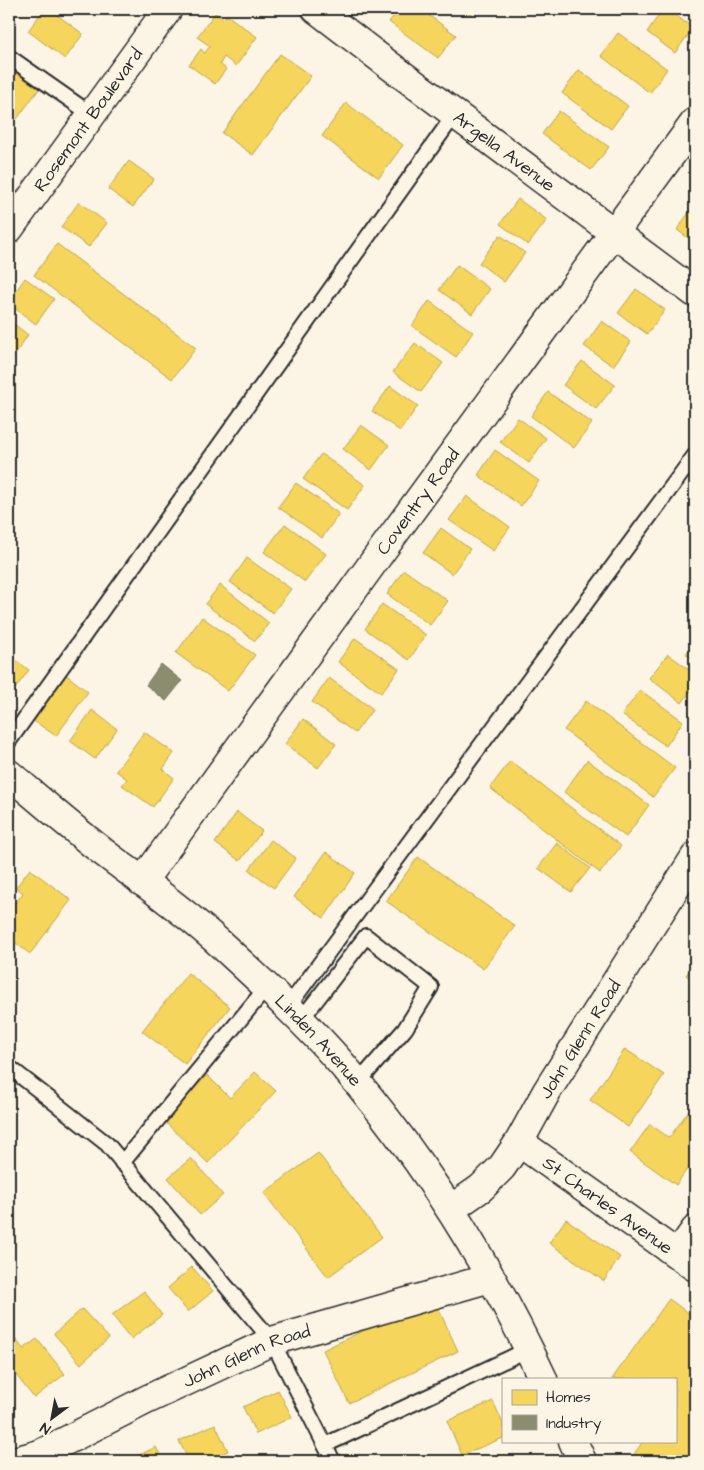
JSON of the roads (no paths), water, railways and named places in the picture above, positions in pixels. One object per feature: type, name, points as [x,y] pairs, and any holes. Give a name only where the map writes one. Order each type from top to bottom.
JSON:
[{"type":"street","name":"Rosemont Boulevard","points":[[9,229],[168,9]]},
{"type":"street","name":"Argella Avenue","points":[[327,12],[456,114],[695,293]]},
{"type":"street","name":"Coventry Road","points":[[142,882],[695,122]]},
{"type":"street","name":"Linden Avenue","points":[[9,774],[225,948],[294,1014],[339,1061],[393,1128],[451,1209],[543,1378]]},
{"type":"street","name":"John Glenn Road","points":[[451,1209],[481,1188],[502,1167],[519,1142],[546,1092],[695,857]]},
{"type":"street","name":"St Charles Avenue","points":[[519,1142],[686,1260]]},
{"type":"street","points":[[686,1260],[695,1230]]},
{"type":"street","name":"John Glenn Road","points":[[15,1461],[40,1454],[146,1400],[272,1341],[490,1278]]},
{"type":"street","points":[[573,1442],[582,1461]]},
{"type":"lane","points":[[9,57],[92,114]]},
{"type":"lane","points":[[9,742],[456,114]]},
{"type":"lane","points":[[294,1014],[695,454]]},
{"type":"lane","points":[[294,1014],[366,936],[431,987],[405,1029],[357,1084]]},
{"type":"lane","points":[[122,1163],[266,988]]},
{"type":"lane","points":[[9,1067],[107,1144],[272,1341],[333,1461]]},
{"type":"lane","points":[[325,1446],[529,1350]]}]
